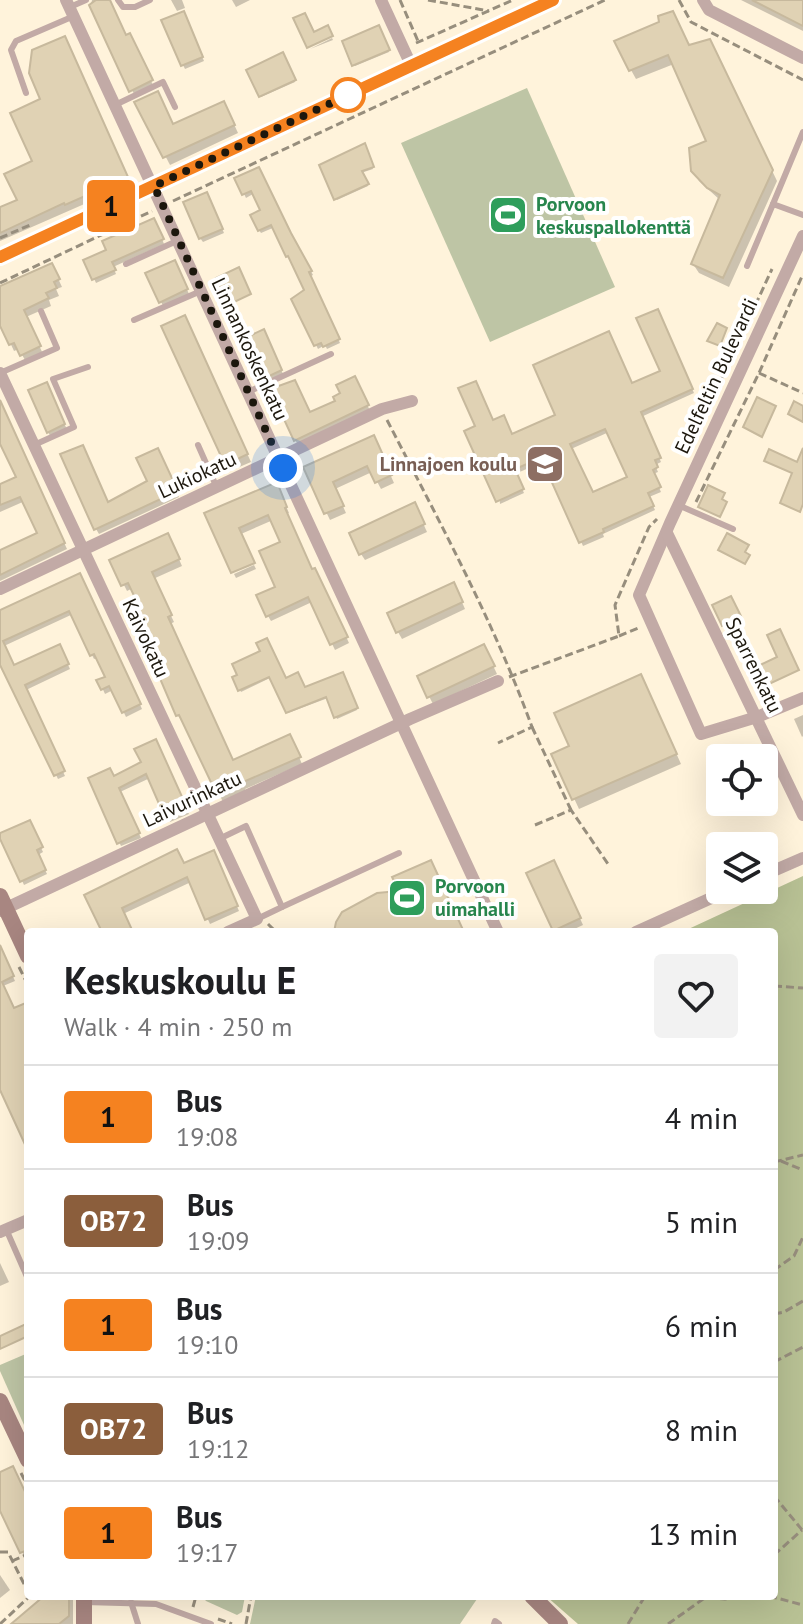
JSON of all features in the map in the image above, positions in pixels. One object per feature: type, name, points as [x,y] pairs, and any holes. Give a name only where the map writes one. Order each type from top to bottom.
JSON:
[{"type":"main road","points":[[0,257],[553,0]]},
{"type":"main road","points":[[2,905],[24,948]]},
{"type":"main road","points":[[0,1401],[24,1452]]},
{"type":"main road","points":[[84,1600],[84,1624]]},
{"type":"main road","points":[[536,1600],[560,1624]]},
{"type":"street","points":[[381,0],[411,65]]},
{"type":"street","points":[[703,0],[709,10],[803,58]]},
{"type":"street","name":"Linnankoskenkatu","points":[[70,8],[496,928]]},
{"type":"street","name":"Edelfeltin Bulevardi","points":[[757,717],[701,734],[639,595],[803,236]]},
{"type":"street","name":"Kaivokatu","points":[[0,373],[257,919]]},
{"type":"street","name":"Lukiokatu","points":[[0,589],[382,409],[412,401]]},
{"type":"street","name":"Sparrenkatu","points":[[668,528],[803,815]]},
{"type":"street","name":"Laivurinkatu","points":[[2,905],[498,681]]},
{"type":"street","points":[[757,717],[803,698]]},
{"type":"street","points":[[778,869],[803,858]]},
{"type":"street","points":[[645,928],[706,900]]},
{"type":"street","points":[[237,928],[257,919]]},
{"type":"street","points":[[3,1231],[24,1222]]},
{"type":"lane","points":[[26,93],[11,50],[16,41],[86,0]]},
{"type":"lane","points":[[118,0],[123,7],[135,7],[150,0]]},
{"type":"lane","points":[[115,105],[163,82],[175,107]]},
{"type":"lane","points":[[747,266],[803,132]]},
{"type":"lane","points":[[773,204],[803,215]]},
{"type":"lane","points":[[126,264],[179,240]]},
{"type":"lane","points":[[134,320],[201,291]]},
{"type":"lane","points":[[0,373],[57,348],[41,311]]},
{"type":"lane","points":[[248,392],[331,354]]},
{"type":"lane","points":[[34,445],[74,427],[53,379],[88,367]]},
{"type":"lane","points":[[198,445],[217,488]]},
{"type":"lane","points":[[678,505],[733,529]]},
{"type":"lane","points":[[221,838],[246,826],[282,907]]},
{"type":"lane","points":[[257,919],[399,853]]},
{"type":"lane","points":[[3,1231],[24,1271]]},
{"type":"lane","points":[[100,1600],[156,1604],[211,1624]]},
{"type":"lane","points":[[131,1602],[138,1624]]},
{"type":"path","points":[[400,0],[418,41],[513,0]]},
{"type":"path","points":[[428,0],[489,11]]},
{"type":"path","points":[[0,283],[605,0]]},
{"type":"path","points":[[679,0],[691,22],[803,80]]},
{"type":"path","points":[[691,445],[778,256]]},
{"type":"path","points":[[691,511],[759,373],[803,274]]},
{"type":"path","points":[[729,357],[803,393]]},
{"type":"path","points":[[382,409],[478,596],[532,727],[571,810],[608,864]]},
{"type":"path","points":[[619,636],[615,605],[649,527],[659,518],[668,528]]},
{"type":"path","points":[[498,681],[652,623]]},
{"type":"path","points":[[498,743],[532,727]]},
{"type":"path","points":[[535,825],[571,810]]},
{"type":"path","points":[[778,986],[803,988]]},
{"type":"path","points":[[778,1161],[803,1155]]},
{"type":"path","points":[[781,1161],[803,1170]]},
{"type":"path","points":[[778,1267],[794,1256],[803,1237]]},
{"type":"path","points":[[778,1313],[803,1301]]},
{"type":"path","points":[[778,1360],[803,1347]]},
{"type":"path","points":[[778,1501],[802,1531],[778,1552]]},
{"type":"path","points":[[0,1552],[8,1552],[24,1584]]},
{"type":"path","points":[[12,1561],[24,1556]]},
{"type":"path","points":[[778,1598],[803,1605]]},
{"type":"path","points":[[4,1623],[24,1600]]},
{"type":"path","points":[[246,1624],[250,1600]]},
{"type":"path","points":[[628,1624],[643,1600]]},
{"type":"path","points":[[668,1624],[702,1600]]},
{"type":"green space","name":"Porvoon keskuspallokenttä","points":[[527,88],[615,287],[490,342],[401,143]]},
{"type":"green space","points":[[803,876],[803,1624],[578,1624],[551,1600],[778,1600],[778,928],[691,928],[742,904],[778,904],[778,888]]},
{"type":"green space","points":[[24,1355],[24,1425],[0,1371],[0,1365]]},
{"type":"green space","points":[[244,1600],[242,1612],[237,1615],[206,1601]]},
{"type":"green space","points":[[255,1600],[476,1600],[460,1624],[250,1624]]},
{"type":"building","points":[[96,0],[110,0],[126,35],[130,33],[153,80],[129,92],[89,5]]},
{"type":"building","points":[[752,0],[803,0],[803,26]]},
{"type":"building","points":[[184,11],[203,57],[181,66],[161,20]]},
{"type":"building","points":[[673,11],[689,45],[710,39],[773,170],[723,278],[691,264],[720,195],[707,188],[691,171],[689,148],[706,141],[668,55],[629,71],[614,41],[659,22],[658,16]]},
{"type":"building","points":[[305,13],[314,32],[328,25],[333,36],[307,48],[293,18]]},
{"type":"building","points":[[379,25],[390,50],[352,66],[342,41]]},
{"type":"building","points":[[65,36],[128,177],[0,233],[0,207],[17,200],[4,174],[32,161],[10,113],[40,99],[29,73],[32,50]]},
{"type":"building","points":[[283,52],[296,80],[259,97],[246,70]]},
{"type":"building","points":[[158,91],[173,124],[224,101],[235,125],[163,158],[134,102]]},
{"type":"building","points":[[365,143],[374,167],[362,171],[369,184],[334,200],[319,165]]},
{"type":"building","points":[[259,167],[312,271],[309,272],[340,339],[323,347],[321,343],[314,346],[291,299],[304,290],[288,256],[271,225],[258,231],[250,215],[260,210],[251,191],[242,195],[234,178]]},
{"type":"building","points":[[207,192],[223,229],[199,239],[183,202]]},
{"type":"building","points":[[154,218],[164,239],[112,262],[116,270],[92,280],[83,260],[106,250],[102,241]]},
{"type":"building","points":[[175,260],[188,289],[159,303],[145,273]]},
{"type":"building","points":[[52,263],[60,279],[54,282],[57,288],[46,293],[49,298],[24,310],[41,346],[20,356],[14,343],[9,345],[0,326],[0,286]]},
{"type":"building","points":[[239,267],[251,294],[228,305],[216,278]]},
{"type":"building","points":[[658,309],[693,389],[641,412],[661,458],[655,460],[658,467],[653,470],[661,487],[648,493],[654,506],[579,543],[541,458],[515,469],[524,489],[496,502],[464,431],[475,426],[458,388],[476,381],[493,420],[504,415],[512,434],[555,415],[533,365],[609,331],[632,383],[660,371],[636,318]],"holes":[[[605,429],[627,477],[593,492],[570,444]]]},
{"type":"building","points":[[185,315],[248,454],[225,465],[161,326]]},
{"type":"building","points":[[717,323],[727,328],[720,346],[707,341]]},
{"type":"building","points":[[264,329],[282,370],[265,378],[245,338]]},
{"type":"building","points":[[355,376],[369,405],[294,441],[270,389],[295,380],[310,412],[335,401],[333,397],[340,393],[336,385]]},
{"type":"building","points":[[47,382],[65,424],[47,433],[28,390]]},
{"type":"building","points":[[757,397],[776,406],[762,437],[743,427]]},
{"type":"building","points":[[0,400],[65,543],[0,575],[0,550],[37,533],[20,497],[0,505],[0,484],[16,477],[0,444]]},
{"type":"building","points":[[794,401],[803,406],[803,422],[788,414]]},
{"type":"building","points":[[374,435],[392,475],[375,483],[367,466],[333,482],[344,506],[324,514],[303,467]]},
{"type":"building","points":[[83,445],[108,502],[147,481],[136,458],[158,448],[178,491],[94,530],[60,454]]},
{"type":"building","points":[[803,448],[803,504],[800,512],[780,503],[792,473],[764,461],[769,449],[797,462]]},
{"type":"building","points":[[277,482],[312,569],[315,568],[348,637],[330,645],[308,597],[266,617],[256,595],[275,587],[259,551],[280,542],[268,515],[239,528],[255,563],[231,573],[204,513]]},
{"type":"building","points":[[708,485],[725,493],[722,499],[727,502],[720,517],[698,507]]},
{"type":"building","points":[[415,502],[425,524],[359,555],[349,533]]},
{"type":"building","points":[[168,533],[180,559],[152,572],[172,615],[168,617],[233,760],[290,734],[301,757],[243,782],[244,785],[218,797],[179,715],[176,716],[129,606],[137,602],[128,583],[121,586],[109,560]]},
{"type":"building","points":[[727,533],[749,545],[745,552],[750,555],[745,564],[718,550]]},
{"type":"building","points":[[80,573],[141,704],[122,713],[109,686],[101,690],[96,680],[105,677],[94,654],[90,656],[69,611],[3,641],[14,665],[60,644],[69,664],[25,685],[65,771],[54,776],[0,665],[0,610]]},
{"type":"building","points":[[454,582],[463,602],[396,633],[387,613]]},
{"type":"building","points":[[731,596],[741,616],[722,626],[712,605]]},
{"type":"building","points":[[780,629],[799,670],[767,685],[758,666],[777,657],[767,635]]},
{"type":"building","points":[[267,638],[286,678],[298,672],[305,687],[343,672],[358,708],[334,718],[326,697],[286,713],[269,677],[238,691],[232,677],[237,675],[232,664],[260,651],[256,643]]},
{"type":"building","points":[[484,644],[495,666],[427,698],[417,676]]},
{"type":"building","points":[[641,674],[677,754],[572,800],[551,754],[569,746],[554,713]]},
{"type":"building","points":[[156,739],[188,810],[166,820],[146,774],[119,788],[140,833],[117,844],[88,778],[110,768],[114,776],[141,762],[134,749]]},
{"type":"building","points":[[30,820],[43,847],[37,850],[46,870],[20,882],[0,833]]},
{"type":"building","points":[[177,849],[184,863],[214,850],[238,906],[205,920],[187,877],[122,908],[131,928],[100,928],[84,895]]},
{"type":"building","name":"Porvoon uimahalli","points":[[431,860],[462,928],[335,928],[342,912],[377,893],[399,891],[392,877]]},
{"type":"building","points":[[554,860],[581,918],[559,928],[552,928],[526,873]]},
{"type":"building","points":[[0,945],[14,976],[2,982],[14,1008],[24,1004],[24,1142],[0,1090]]},
{"type":"building","points":[[24,1325],[24,1338],[0,1349],[0,1336]]},
{"type":"building","points":[[13,1466],[24,1489],[24,1552],[20,1553],[0,1511],[0,1472]]},
{"type":"building","points":[[39,1600],[69,1600],[69,1616],[59,1624],[11,1624]]},
{"type":"bus line","name":"1","points":[[0,257],[553,0]]},
{"type":"place","name":"Porvoon keskuspallokenttä","points":[[508,215]]},
{"type":"place","name":"Linnajoen koulu","points":[[545,464]]},
{"type":"place","name":"Porvoon uimahalli","points":[[407,898]]},
{"type":"route","points":[[283,468],[154,186],[348,95]]}]
